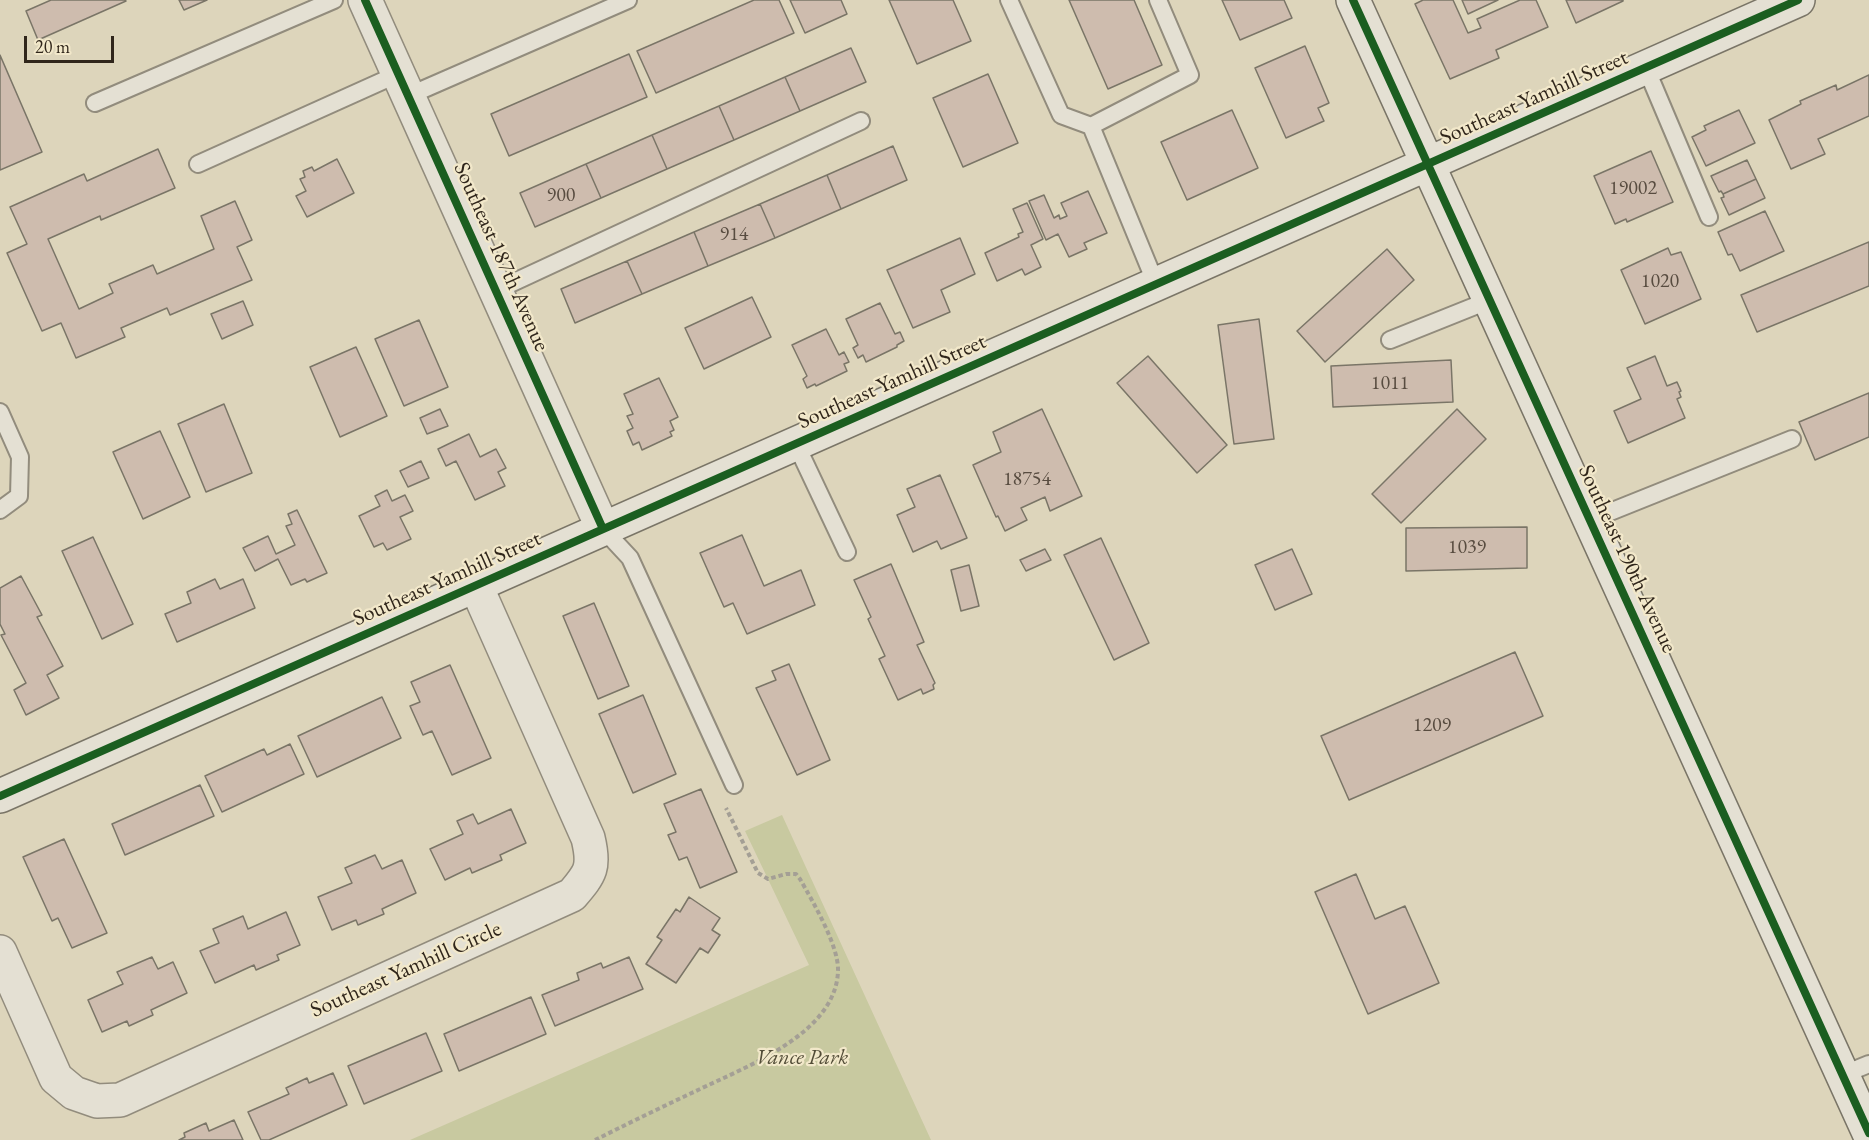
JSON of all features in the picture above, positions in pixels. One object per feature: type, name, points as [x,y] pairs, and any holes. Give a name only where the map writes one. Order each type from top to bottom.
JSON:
[{"type":"street","name":"Southeast 187th Avenue","points":[[365,0],[603,529]]},
{"type":"street","name":"Southeast 190th Avenue","points":[[1353,0],[1590,520],[1856,1069],[1869,1133]]},
{"type":"street","name":"Southeast Yamhill Street","points":[[0,796],[1798,0]]},
{"type":"street","name":"Southeast Yamhill Circle","points":[[0,952],[56,1078],[74,1094],[97,1101],[120,1100],[572,895],[588,875],[592,856],[588,838],[477,586]]},
{"type":"lane","points":[[95,103],[334,0]]},
{"type":"lane","points":[[198,164],[628,0]]},
{"type":"lane","points":[[1009,0],[1061,115],[1092,126],[1190,75],[1158,0]]},
{"type":"lane","points":[[1646,68],[1708,218]]},
{"type":"lane","points":[[497,290],[861,121]]},
{"type":"lane","points":[[1092,126],[1156,284]]},
{"type":"lane","points":[[1390,340],[1490,300]]},
{"type":"lane","points":[[0,412],[20,457],[20,495],[0,510]]},
{"type":"lane","points":[[1590,520],[1792,439]]},
{"type":"lane","points":[[796,444],[847,552]]},
{"type":"lane","points":[[603,529],[630,558],[734,785]]},
{"type":"path","points":[[595,1140],[771,1054],[808,1027],[826,1008],[834,992],[838,974],[836,952],[796,874],[768,879],[758,873],[754,867],[724,803],[727,790],[734,785]]},
{"type":"green space","name":"Vance Park","points":[[782,815],[931,1140],[410,1140],[809,965],[745,831]]},
{"type":"building","points":[[51,0],[126,1],[38,40],[26,11]]},
{"type":"building","points":[[179,0],[207,0],[184,10]]},
{"type":"building","points":[[754,0],[779,0],[794,33],[656,93],[637,51]]},
{"type":"building","points":[[790,0],[841,0],[847,14],[805,33]]},
{"type":"building","points":[[889,0],[953,0],[971,41],[917,64]]},
{"type":"building","points":[[1069,0],[1134,0],[1162,65],[1108,89]]},
{"type":"building","points":[[1222,0],[1284,0],[1292,18],[1240,40]]},
{"type":"building","points":[[1423,0],[1453,0],[1468,33],[1481,28],[1477,19],[1520,0],[1536,0],[1548,27],[1496,50],[1499,58],[1450,79],[1415,4]]},
{"type":"building","points":[[1462,0],[1498,0],[1468,14]]},
{"type":"building","points":[[1566,0],[1623,0],[1623,1],[1576,23]]},
{"type":"building","points":[[1305,46],[1329,103],[1318,108],[1324,121],[1286,138],[1255,68]]},
{"type":"building","points":[[851,48],[866,82],[800,111],[785,77]]},
{"type":"building","points":[[629,54],[647,97],[509,156],[491,114]]},
{"type":"building","points":[[0,55],[42,152],[0,170]]},
{"type":"building","points":[[988,74],[1018,143],[963,167],[933,98]]},
{"type":"building","points":[[1869,75],[1869,116],[1818,139],[1825,154],[1791,169],[1769,120],[1801,104],[1800,101],[1836,85],[1837,90]]},
{"type":"building","points":[[785,77],[800,111],[734,140],[719,106]]},
{"type":"building","points":[[719,106],[734,140],[667,169],[652,135]]},
{"type":"building","points":[[1232,110],[1258,168],[1187,200],[1161,142]]},
{"type":"building","points":[[1739,110],[1755,143],[1706,166],[1692,137],[1706,130],[1704,126]]},
{"type":"building","points":[[652,135],[667,169],[601,198],[586,164]]},
{"type":"building","points":[[893,146],[907,180],[841,209],[827,175]]},
{"type":"building","points":[[158,149],[175,188],[101,220],[100,216],[48,239],[79,309],[113,293],[109,284],[153,265],[157,274],[214,249],[201,216],[235,201],[252,240],[237,247],[252,280],[170,315],[167,308],[121,328],[125,337],[76,358],[61,323],[42,331],[7,253],[27,244],[10,207],[84,174],[87,181]]},
{"type":"building","points":[[1651,151],[1673,202],[1627,222],[1626,219],[1615,224],[1594,176]]},
{"type":"building","points":[[337,159],[354,193],[307,217],[296,196],[306,191],[300,179],[305,177],[303,171],[312,167],[314,171]]},
{"type":"building","points":[[1747,160],[1756,179],[1723,194],[1719,192],[1711,176]]},
{"type":"building","points":[[586,164],[601,198],[535,227],[520,193]]},
{"type":"building","points":[[827,175],[841,209],[775,238],[760,204]]},
{"type":"building","points":[[1756,179],[1765,198],[1729,215],[1721,198],[1724,197],[1723,194]]},
{"type":"building","points":[[1088,191],[1107,233],[1084,243],[1087,249],[1069,257],[1058,234],[1046,240],[1029,201],[1044,195],[1054,218],[1059,215],[1060,219],[1067,216],[1061,203]]},
{"type":"building","points":[[1027,203],[1043,239],[1031,245],[1041,267],[1025,275],[1022,269],[997,281],[985,253],[1019,237],[1018,234],[1023,232],[1013,209]]},
{"type":"building","points":[[760,204],[775,238],[708,266],[694,232]]},
{"type":"building","points":[[1765,211],[1784,251],[1740,271],[1732,254],[1728,255],[1718,232]]},
{"type":"building","points":[[694,232],[708,266],[642,294],[627,261]]},
{"type":"building","points":[[960,238],[975,274],[941,290],[950,312],[913,328],[887,270]]},
{"type":"building","points":[[1869,242],[1869,286],[1757,332],[1741,295]]},
{"type":"building","points":[[1668,248],[1671,255],[1681,252],[1701,299],[1645,324],[1621,270]]},
{"type":"building","points":[[1387,249],[1414,280],[1325,362],[1297,331]]},
{"type":"building","points":[[627,261],[642,294],[575,323],[561,289]]},
{"type":"building","points":[[752,297],[771,337],[704,369],[685,328]]},
{"type":"building","points":[[243,301],[253,325],[222,339],[211,314]]},
{"type":"building","points":[[880,303],[895,334],[900,332],[904,341],[897,347],[866,362],[863,355],[858,358],[853,348],[858,345],[846,319]]},
{"type":"building","points":[[1259,319],[1274,439],[1234,444],[1218,325]]},
{"type":"building","points":[[419,320],[448,387],[404,406],[375,339]]},
{"type":"building","points":[[826,329],[839,355],[844,352],[849,362],[844,364],[847,371],[807,388],[803,379],[807,376],[792,345]]},
{"type":"building","points":[[356,347],[387,416],[340,437],[310,367]]},
{"type":"building","points":[[1148,356],[1227,445],[1197,473],[1117,383]]},
{"type":"building","points":[[1655,356],[1667,386],[1677,382],[1681,397],[1677,399],[1685,418],[1628,443],[1614,411],[1641,399],[1627,368]]},
{"type":"building","points":[[1451,360],[1453,402],[1333,407],[1331,366]]},
{"type":"building","points":[[659,378],[678,417],[670,421],[674,430],[670,432],[672,436],[642,450],[639,442],[633,445],[627,431],[633,428],[627,416],[633,414],[624,394]]},
{"type":"building","points":[[1869,393],[1869,437],[1815,460],[1799,422]]},
{"type":"building","points":[[224,404],[252,473],[206,492],[178,424]]},
{"type":"building","points":[[440,409],[448,426],[427,434],[420,418]]},
{"type":"building","points":[[1042,409],[1082,496],[1050,511],[1045,497],[1021,508],[1027,520],[1005,531],[998,516],[996,517],[973,465],[1001,452],[993,432]]},
{"type":"building","points":[[1457,409],[1486,439],[1401,523],[1372,494]]},
{"type":"building","points":[[160,431],[190,497],[143,519],[113,452]]},
{"type":"building","points":[[469,434],[480,457],[496,449],[506,468],[498,472],[505,486],[475,500],[456,461],[446,466],[438,449]]},
{"type":"building","points":[[421,461],[429,478],[408,487],[400,471]]},
{"type":"building","points":[[940,475],[967,538],[941,549],[937,541],[913,552],[897,515],[915,507],[907,489]]},
{"type":"building","points":[[387,490],[392,501],[405,495],[413,511],[400,517],[411,539],[387,550],[383,543],[374,547],[359,516],[380,506],[375,496]]},
{"type":"building","points":[[297,510],[327,573],[307,582],[305,579],[291,585],[278,559],[255,571],[243,548],[268,536],[276,554],[295,545],[286,526],[292,524],[288,514]]},
{"type":"building","points":[[1527,527],[1527,568],[1406,571],[1406,528]]},
{"type":"building","points":[[742,535],[764,586],[801,570],[815,605],[747,634],[733,603],[724,607],[700,553]]},
{"type":"building","points":[[93,537],[133,624],[102,639],[62,551]]},
{"type":"building","points":[[1101,538],[1149,643],[1114,660],[1064,555]]},
{"type":"building","points":[[1045,549],[1051,560],[1026,571],[1020,560]]},
{"type":"building","points":[[1292,549],[1312,594],[1275,610],[1255,565]]},
{"type":"building","points":[[891,564],[924,642],[917,645],[935,683],[934,689],[923,694],[921,689],[898,700],[879,659],[885,656],[854,580]]},
{"type":"building","points":[[969,565],[979,606],[961,611],[951,570]]},
{"type":"building","points":[[21,576],[42,615],[37,617],[63,666],[47,675],[59,698],[26,715],[14,690],[26,683],[1,635],[5,634],[0,624],[0,588]]},
{"type":"building","points":[[215,579],[220,589],[243,579],[255,608],[177,642],[165,614],[191,603],[187,592]]},
{"type":"building","points":[[594,603],[629,686],[598,699],[563,616]]},
{"type":"building","points":[[1515,652],[1543,716],[1349,800],[1321,736]]},
{"type":"building","points":[[789,664],[830,760],[797,775],[756,688],[776,680],[772,671]]},
{"type":"building","points":[[450,665],[491,758],[452,775],[432,731],[423,735],[410,706],[420,702],[411,682]]},
{"type":"building","points":[[643,695],[676,774],[633,793],[599,714]]},
{"type":"building","points":[[382,697],[401,738],[317,777],[298,736]]},
{"type":"building","points":[[290,744],[304,774],[222,812],[205,776],[264,749],[267,755]]},
{"type":"building","points":[[200,785],[214,816],[125,855],[112,824]]},
{"type":"building","points":[[701,789],[737,872],[700,888],[687,857],[679,860],[668,835],[676,832],[664,804]]},
{"type":"building","points":[[511,809],[526,843],[500,855],[502,860],[472,873],[470,868],[445,880],[430,849],[463,834],[457,821],[473,814],[478,824]]},
{"type":"building","points":[[64,839],[107,933],[72,948],[58,918],[52,921],[23,857]]},
{"type":"building","points":[[375,855],[382,869],[402,860],[416,893],[382,909],[384,914],[358,925],[356,920],[332,930],[318,897],[352,883],[345,868]]},
{"type":"building","points":[[1356,874],[1375,919],[1405,906],[1439,983],[1368,1014],[1315,892]]},
{"type":"building","points":[[689,897],[720,918],[712,930],[720,935],[708,953],[700,948],[676,983],[646,964],[662,940],[657,937],[676,909],[680,912]]},
{"type":"building","points":[[286,912],[300,945],[277,955],[279,960],[256,970],[254,965],[215,983],[200,951],[219,943],[213,929],[243,916],[248,929]]},
{"type":"building","points":[[152,957],[158,969],[173,962],[187,993],[151,1010],[153,1015],[129,1026],[127,1021],[102,1032],[88,1000],[123,984],[117,972]]},
{"type":"building","points":[[629,957],[643,989],[555,1026],[542,995],[579,980],[577,973],[601,963],[603,968]]},
{"type":"building","points":[[531,997],[546,1034],[459,1071],[444,1034]]},
{"type":"building","points":[[426,1033],[442,1071],[364,1104],[348,1066]]},
{"type":"building","points":[[333,1073],[347,1105],[269,1140],[261,1140],[248,1112],[289,1094],[286,1088],[307,1078],[309,1083]]},
{"type":"building","points":[[234,1120],[243,1140],[179,1140],[185,1137],[184,1133],[206,1123],[209,1131]]},
{"type":"cycle path","points":[[365,0],[603,529]]},
{"type":"cycle path","points":[[1353,0],[1869,1133]]},
{"type":"cycle path","points":[[0,796],[1798,0]]}]
